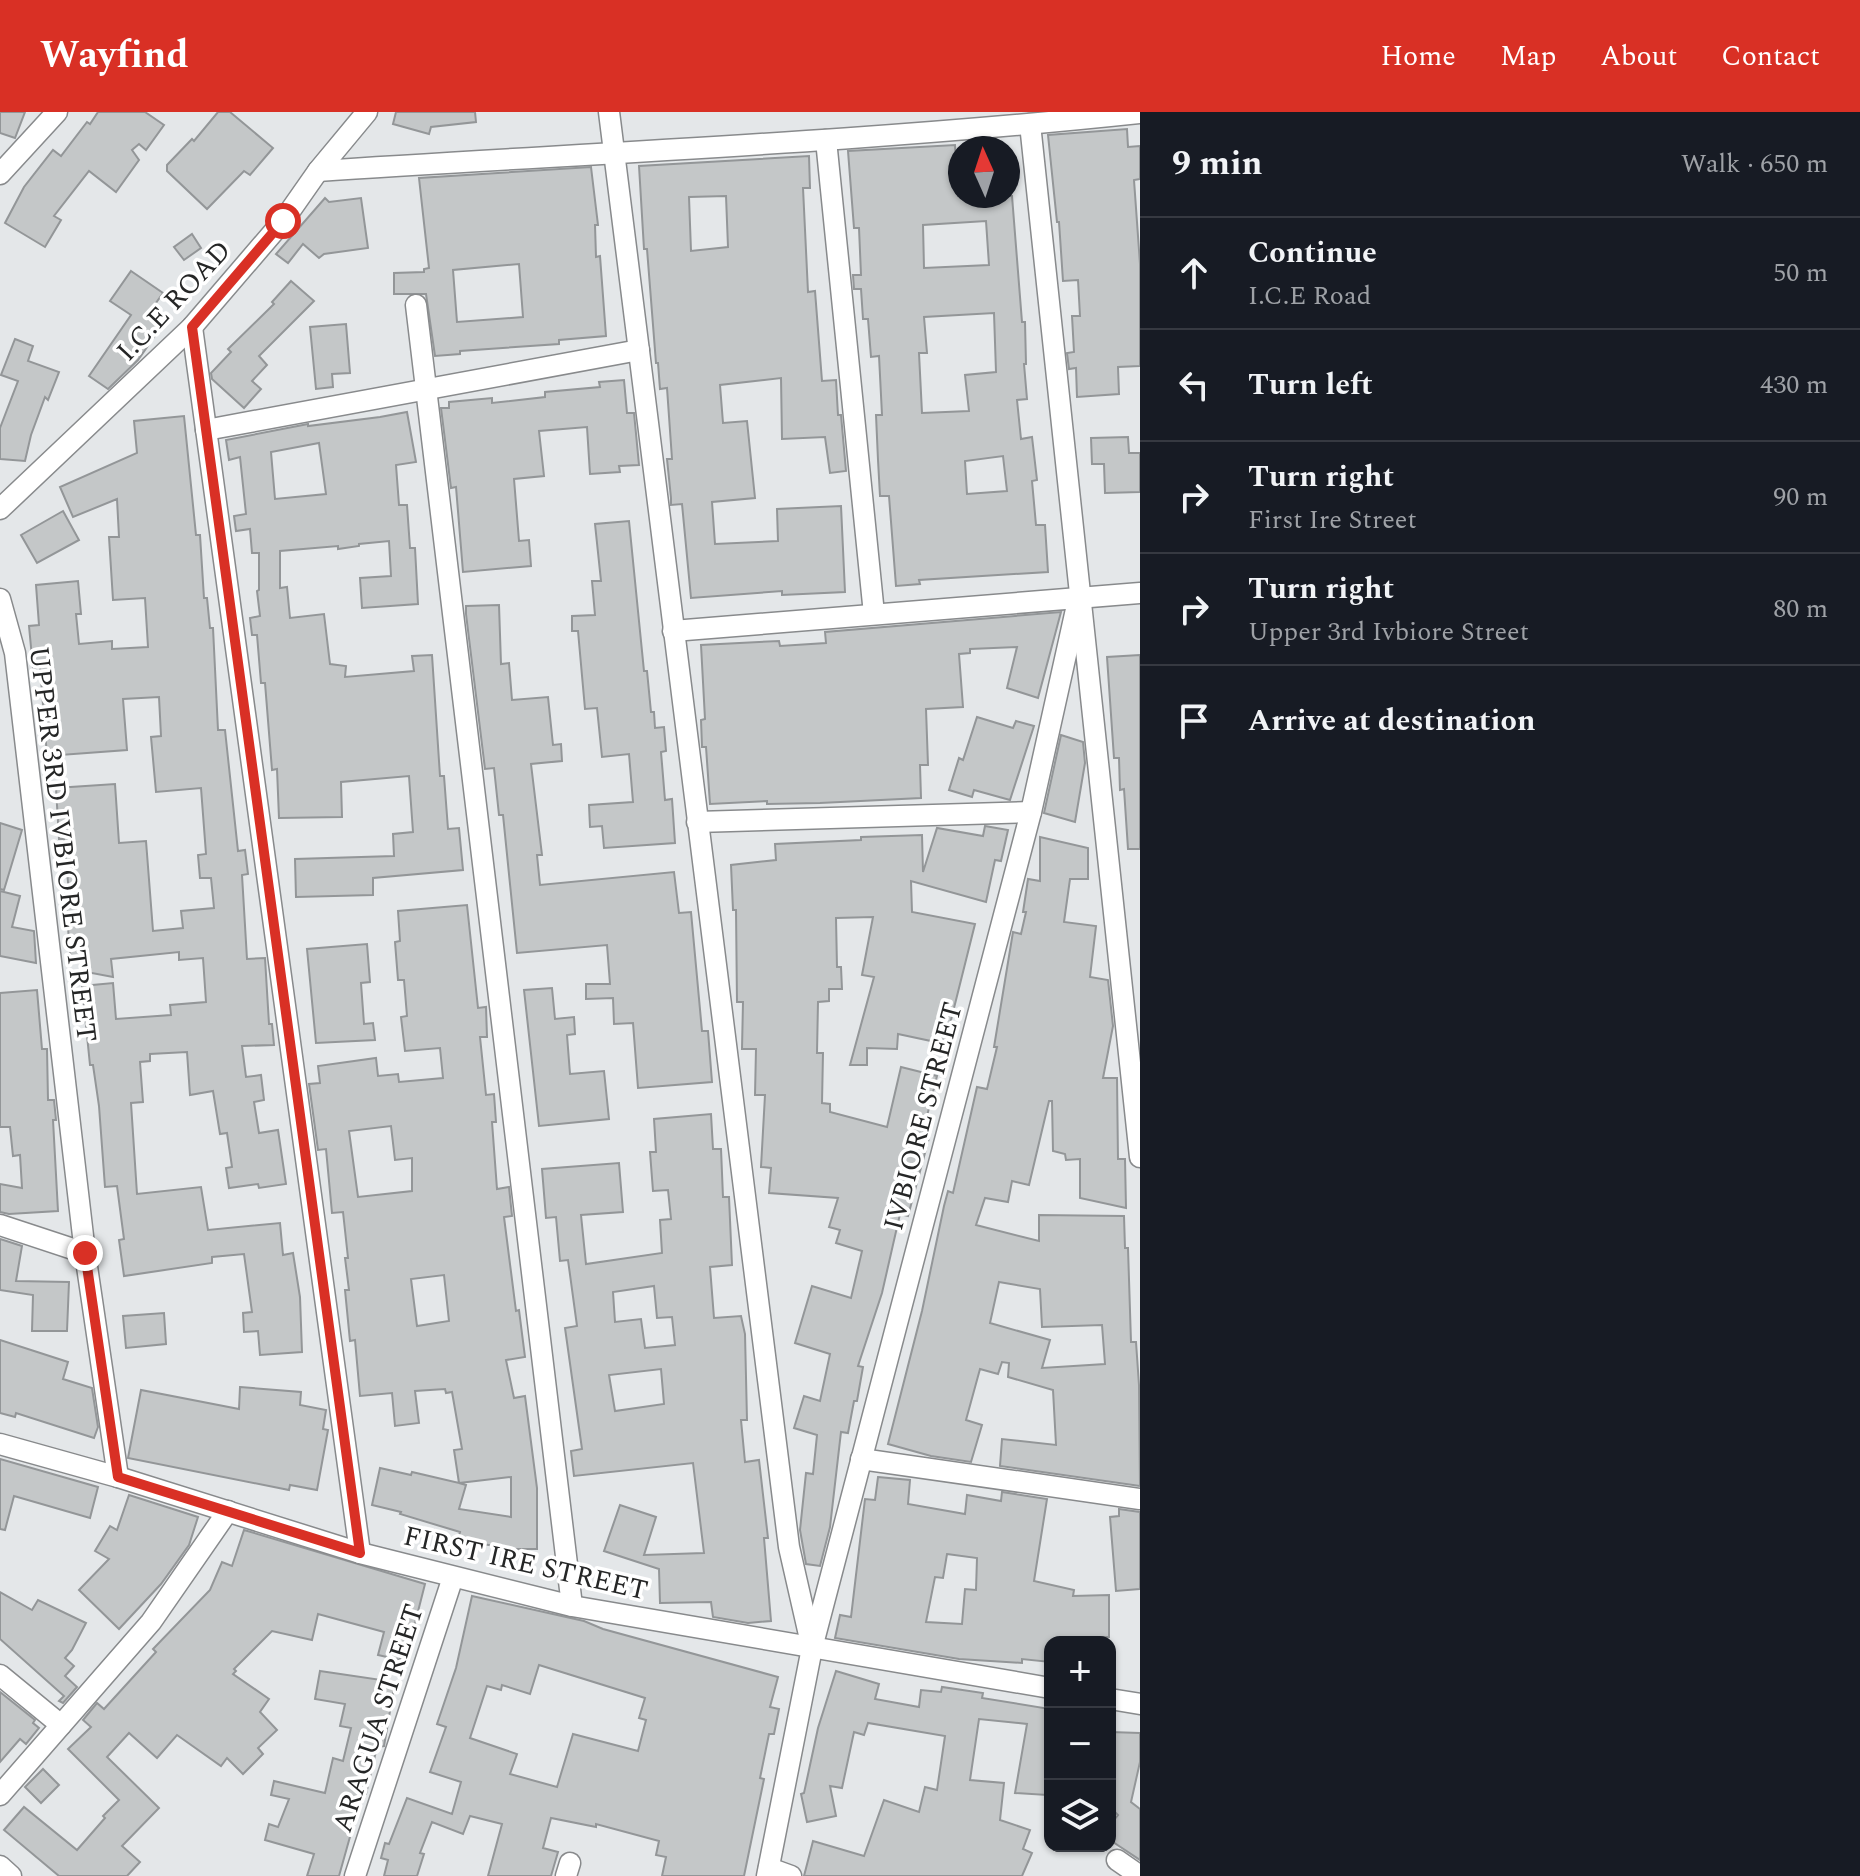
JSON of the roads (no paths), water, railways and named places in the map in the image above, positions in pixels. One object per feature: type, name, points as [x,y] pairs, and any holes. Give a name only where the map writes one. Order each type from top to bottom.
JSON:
[{"type":"street","points":[[0,174],[57,112]]},
{"type":"street","name":"I.C.E ROAD","points":[[0,509],[192,327],[283,221],[318,171],[367,112]]},
{"type":"street","points":[[609,112],[789,1547],[812,1648]]},
{"type":"street","points":[[318,171],[826,140],[929,122],[1030,124],[1140,113]]},
{"type":"street","points":[[1030,124],[1140,1157]]},
{"type":"street","points":[[826,140],[874,614]]},
{"type":"street","points":[[416,305],[572,1606]]},
{"type":"street","points":[[192,327],[360,1553]]},
{"type":"street","points":[[206,430],[639,350]]},
{"type":"street","points":[[673,631],[1140,593]]},
{"type":"street","name":"IVBIORE STREET","points":[[768,1872],[812,1648],[1031,812],[1079,596]]},
{"type":"street","name":"UPPER 3RD IVBIORE STREET","points":[[0,599],[15,653],[85,1253],[118,1477]]},
{"type":"street","points":[[697,822],[1031,812]]},
{"type":"street","points":[[0,1225],[85,1253]]},
{"type":"street","name":"FIRST IRE STREET","points":[[0,1444],[118,1477],[360,1553],[572,1606],[1044,1687]]},
{"type":"street","points":[[861,1459],[1140,1499]]},
{"type":"street","points":[[0,1795],[151,1622],[228,1511]]},
{"type":"street","name":"ARAGUA STREET","points":[[355,1876],[453,1577]]},
{"type":"street","points":[[0,1675],[61,1725]]},
{"type":"street","points":[[1116,1700],[1140,1704]]},
{"type":"street","points":[[1117,1860],[1140,1876]]},
{"type":"street","points":[[0,1866],[11,1876]]},
{"type":"street","points":[[768,1872],[791,1876]]}]
